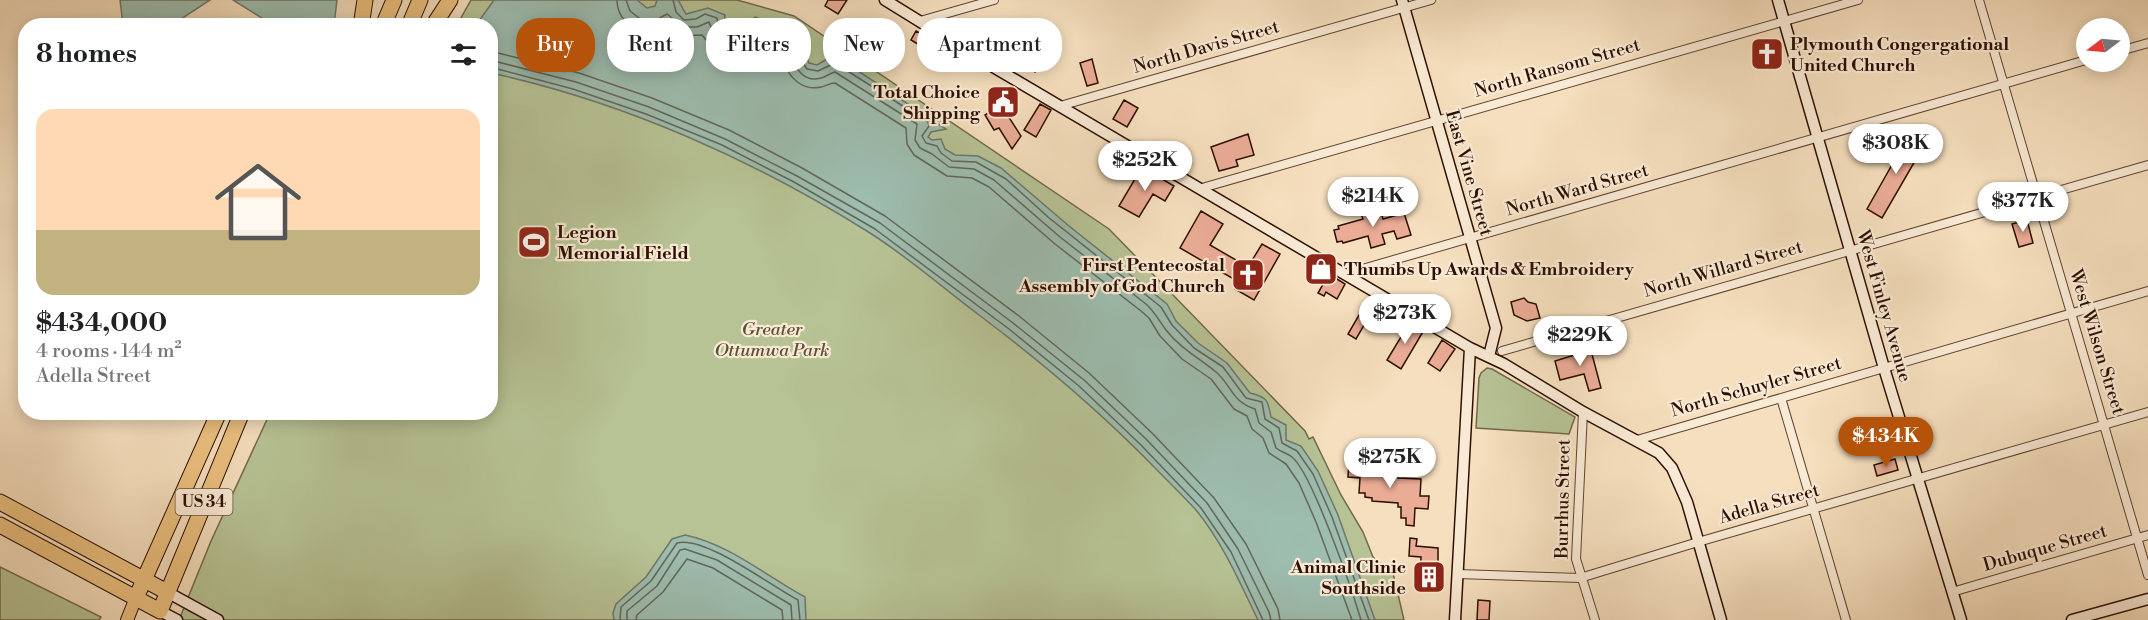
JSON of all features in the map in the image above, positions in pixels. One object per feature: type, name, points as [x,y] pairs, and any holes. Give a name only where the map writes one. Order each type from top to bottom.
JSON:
[{"type":"highway","points":[[362,18],[365,0]]},
{"type":"highway","points":[[386,18],[394,0]]},
{"type":"highway","points":[[412,18],[420,0]]},
{"type":"highway","points":[[438,18],[450,0]]},
{"type":"highway","name":"US 34","points":[[135,600],[215,420]]},
{"type":"highway","name":"US 34","points":[[158,616],[239,420]]},
{"type":"highway","points":[[0,502],[167,592]]},
{"type":"highway","points":[[0,525],[135,600],[158,616]]},
{"type":"main road","points":[[885,0],[917,19]]},
{"type":"main road","name":"West Finley Avenue","points":[[1779,0],[1884,368],[1961,620]]},
{"type":"main road","name":"East Vine Street","points":[[1403,4],[1496,328],[1489,356]]},
{"type":"main road","points":[[1004,72],[1470,348],[1489,356],[1583,412],[1659,453],[1672,468],[1687,502],[1721,620]]},
{"type":"main road","points":[[1455,620],[1470,348]]},
{"type":"main road","points":[[167,592],[218,620]]},
{"type":"main road","points":[[2072,620],[2148,598]]},
{"type":"main road","name":"US 34","points":[[127,620],[135,600]]},
{"type":"main road","points":[[158,616],[177,620]]},
{"type":"street","name":"North Davis Street","points":[[1060,106],[1403,4],[1431,0]]},
{"type":"street","name":"North Ransom Street","points":[[1202,188],[1858,0]]},
{"type":"street","name":"West Wilson Street","points":[[1978,0],[2148,575]]},
{"type":"street","points":[[931,18],[988,1]]},
{"type":"street","points":[[2130,48],[2148,43]]},
{"type":"street","name":"North Ward Street","points":[[1345,274],[2076,63]]},
{"type":"street","name":"North Willard Street","points":[[1502,351],[2148,165]]},
{"type":"street","name":"North Schuyler Street","points":[[1637,440],[2148,291]]},
{"type":"street","points":[[1781,398],[1846,620]]},
{"type":"street","name":"Burrhus Street","points":[[1583,412],[1576,559],[1580,578],[1595,620]]},
{"type":"street","name":"Adella Street","points":[[1458,574],[1580,578],[2148,412]]},
{"type":"street","name":"Dubuque Street","points":[[1952,592],[2148,535]]},
{"type":"green space","name":"Greater Ottumwa Park","points":[[471,0],[737,0],[794,16],[797,18],[706,18],[706,72],[811,72],[811,27],[823,36],[823,72],[877,72],[1109,229],[1305,431],[1309,439],[1313,437],[1341,495],[1363,532],[1373,557],[1393,573],[1404,620],[179,620],[211,541],[267,420],[498,420],[498,18],[461,18]]},
{"type":"green space","points":[[1487,368],[1575,417],[1569,434],[1476,428],[1479,378]]},
{"type":"green space","points":[[0,567],[101,617],[99,620],[0,620]]},
{"type":"water","points":[[120,0],[210,0],[183,18],[122,18]]},
{"type":"water","points":[[233,0],[337,0],[335,18],[262,18]]},
{"type":"water","points":[[494,0],[637,0],[647,8],[655,6],[657,0],[678,0],[686,14],[708,8],[725,15],[725,18],[706,18],[706,72],[811,72],[811,64],[817,65],[823,61],[823,72],[860,72],[946,129],[931,132],[928,137],[932,140],[941,139],[945,149],[955,155],[978,156],[1001,168],[1167,304],[1176,321],[1198,343],[1227,363],[1250,393],[1266,400],[1271,417],[1286,425],[1286,440],[1301,446],[1318,471],[1338,515],[1375,620],[1258,620],[1223,550],[1196,510],[1116,430],[1026,352],[884,242],[781,181],[687,136],[639,117],[541,85],[498,75],[498,18],[481,18]]},
{"type":"water","points":[[685,535],[701,539],[732,553],[805,597],[806,620],[614,620],[613,613],[616,604],[646,577],[672,539]]},
{"type":"building","points":[[828,0],[847,0],[838,14],[825,6]]},
{"type":"building","points":[[916,31],[917,32],[917,44],[911,40]]},
{"type":"building","name":"Plymouth Congergational United Church","points":[[1766,40],[1768,46],[1776,44],[1781,61],[1762,67],[1761,62],[1758,63],[1753,44]]},
{"type":"building","points":[[1092,59],[1098,83],[1087,86],[1080,63]]},
{"type":"building","points":[[996,91],[1015,102],[1008,116],[1021,136],[1012,149],[999,128],[994,130],[985,115],[999,106],[991,101]]},
{"type":"building","points":[[1124,100],[1138,108],[1127,127],[1113,119]]},
{"type":"building","points":[[1040,104],[1051,110],[1036,137],[1024,130]]},
{"type":"building","points":[[1910,133],[1926,142],[1882,218],[1867,209]]},
{"type":"building","points":[[1248,134],[1254,155],[1236,160],[1238,166],[1219,171],[1211,147]]},
{"type":"building","points":[[1142,167],[1174,186],[1165,201],[1153,194],[1139,217],[1119,206]]},
{"type":"building","points":[[1374,207],[1376,213],[1381,212],[1383,219],[1404,213],[1411,235],[1397,239],[1394,231],[1382,234],[1385,244],[1371,248],[1368,236],[1343,243],[1342,241],[1337,242],[1334,230],[1339,229],[1338,226],[1363,219],[1360,211]]},
{"type":"building","points":[[1201,211],[1223,224],[1210,245],[1248,267],[1262,244],[1280,254],[1254,300],[1235,289],[1239,282],[1180,248]]},
{"type":"building","points":[[2027,220],[2033,243],[2019,247],[2012,224]]},
{"type":"building","points":[[1329,274],[1345,284],[1337,299],[1326,292],[1324,296],[1318,293]]},
{"type":"building","points":[[1369,298],[1377,303],[1356,339],[1348,334]]},
{"type":"building","points":[[1524,298],[1536,304],[1540,318],[1527,321],[1514,315],[1511,302]]},
{"type":"building","points":[[1410,322],[1424,330],[1401,369],[1387,360]]},
{"type":"building","points":[[1442,340],[1455,349],[1440,371],[1428,363]]},
{"type":"building","points":[[1589,343],[1601,388],[1589,391],[1584,374],[1560,380],[1555,361],[1578,354],[1576,347]]},
{"type":"building","points":[[1895,459],[1898,470],[1877,476],[1874,465]]},
{"type":"building","points":[[1349,462],[1373,463],[1373,470],[1398,472],[1398,478],[1421,479],[1420,496],[1429,496],[1428,509],[1415,508],[1414,526],[1406,525],[1406,518],[1401,518],[1401,507],[1398,507],[1398,503],[1372,501],[1372,498],[1365,497],[1365,493],[1359,493],[1360,478],[1348,477]]},
{"type":"building","points":[[1410,538],[1417,539],[1416,546],[1438,548],[1438,588],[1420,586],[1421,557],[1409,556]]},
{"type":"building","points":[[1478,600],[1490,601],[1489,620],[1477,620]]},
{"type":"place","name":"Plymouth Congergational United Church","points":[[1767,54]]},
{"type":"place","name":"Total Choice Shipping","points":[[1003,102]]},
{"type":"place","name":"Legion Memorial Field","points":[[534,242]]},
{"type":"place","name":"Thumbs Up Awards & Embroidery","points":[[1321,269]]},
{"type":"place","name":"First Pentecostal Assembly of God Church","points":[[1248,275]]},
{"type":"place","name":"Animal Clinic Southside","points":[[1429,577]]}]
